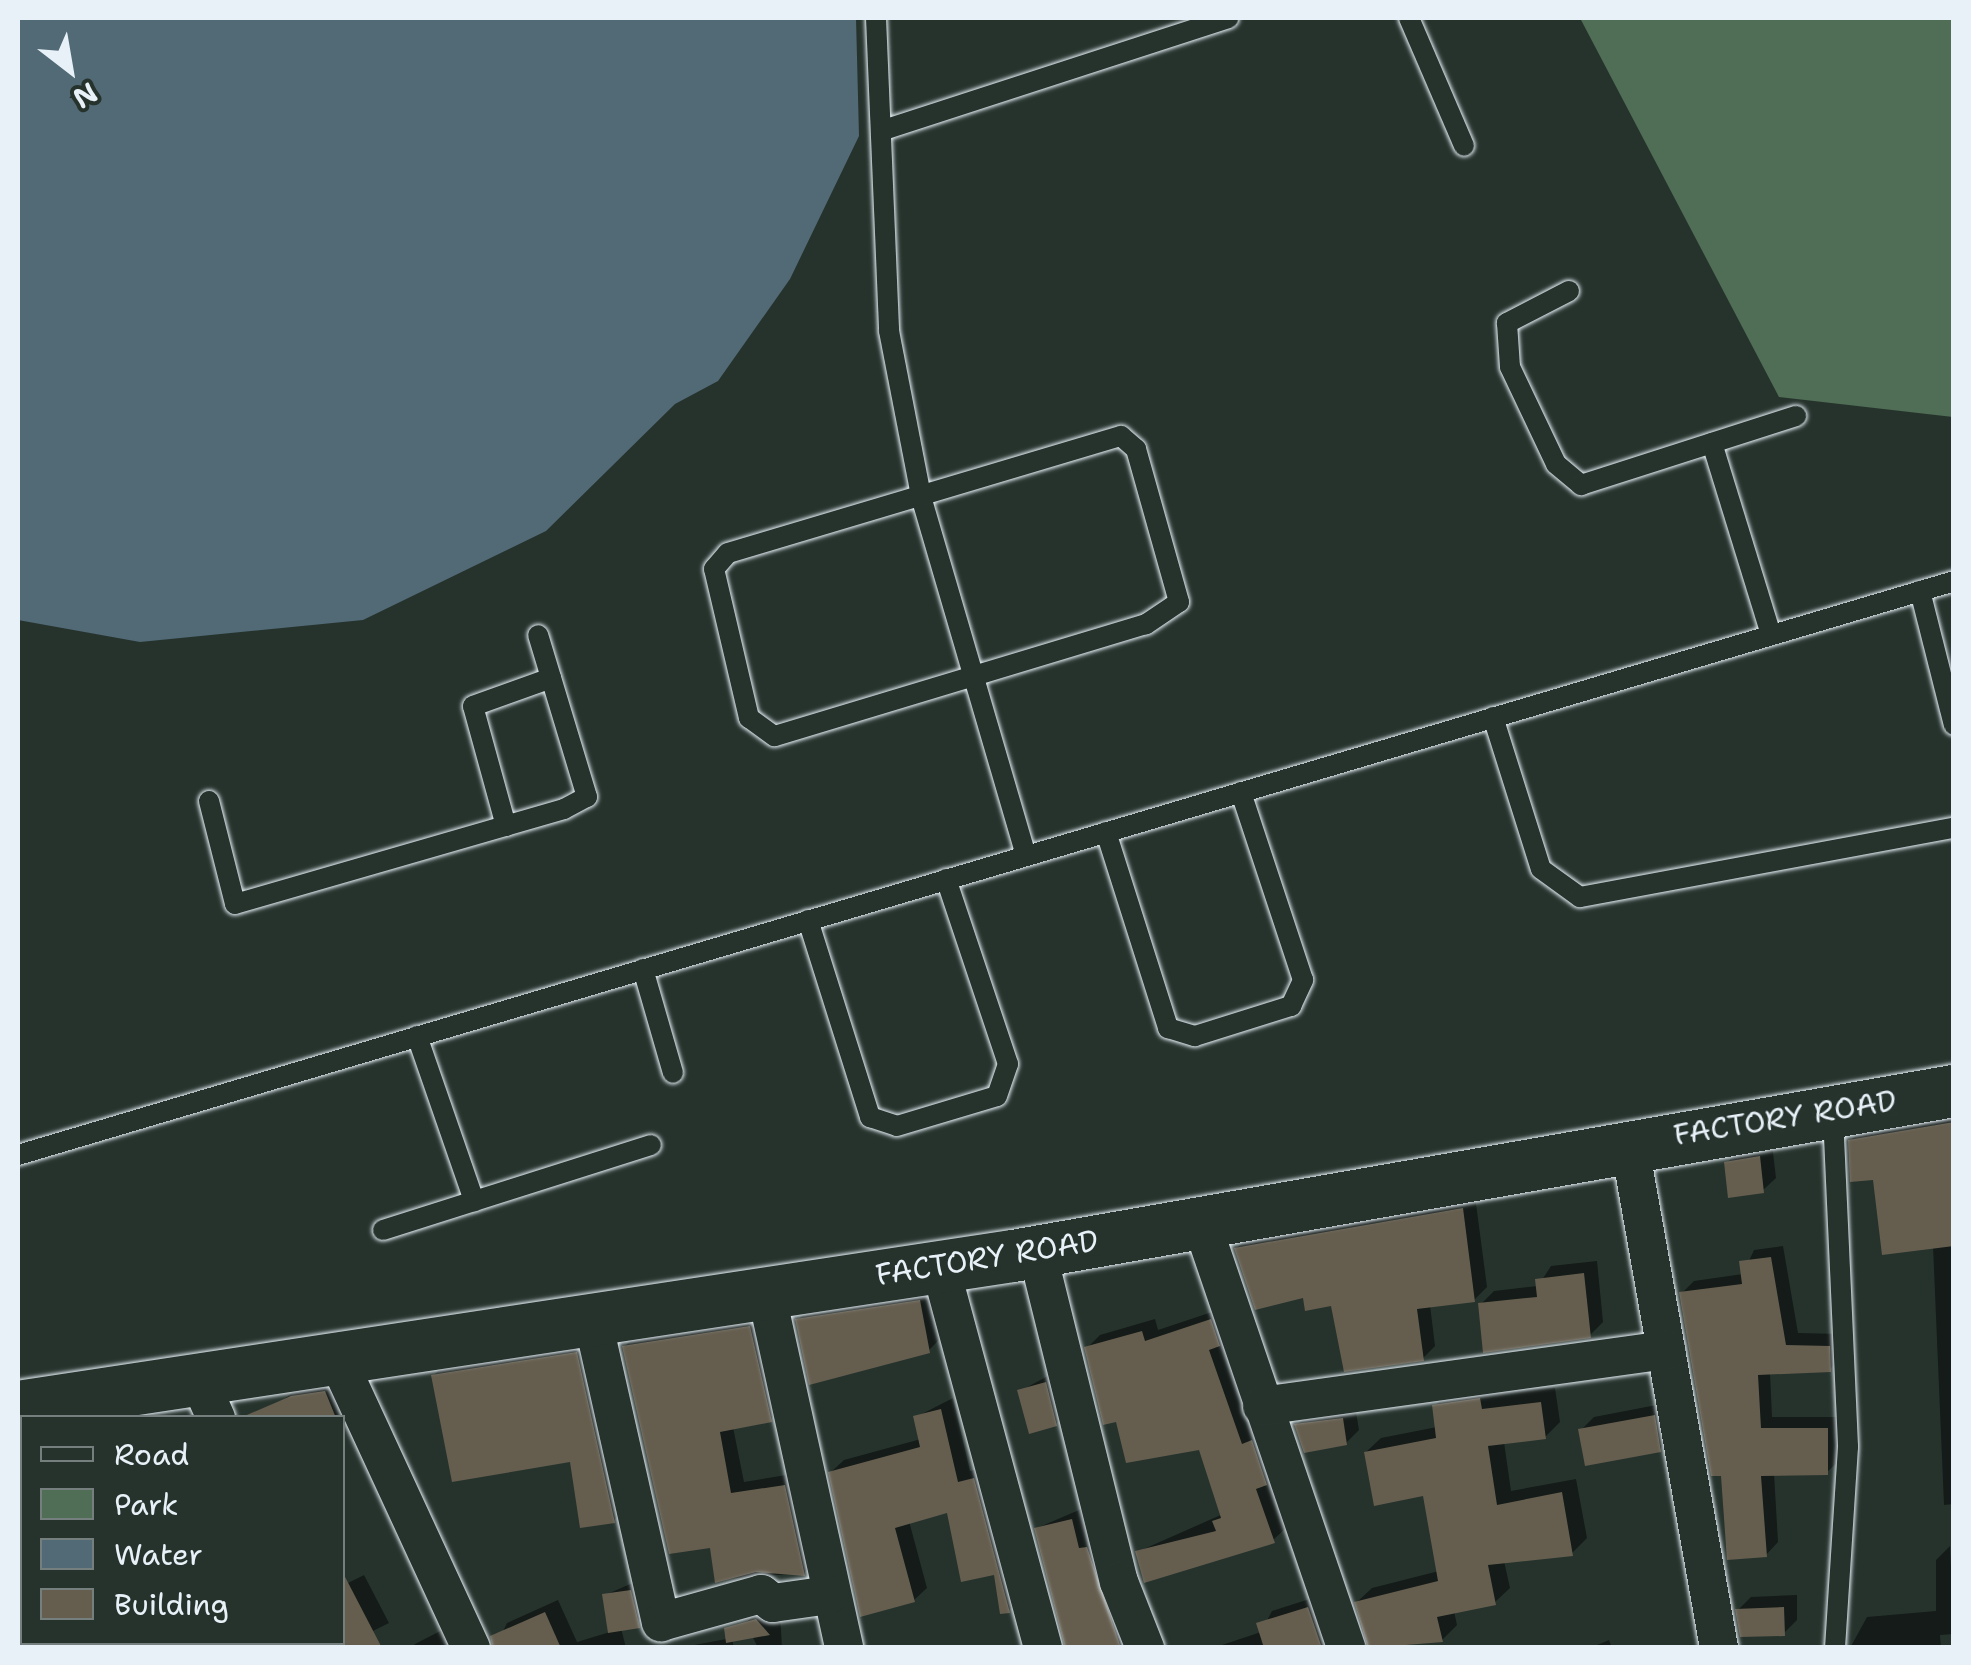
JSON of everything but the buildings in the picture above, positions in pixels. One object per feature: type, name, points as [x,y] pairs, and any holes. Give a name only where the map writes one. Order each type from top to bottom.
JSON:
[{"type":"street","name":"FACTORY ROAD","points":[[18,1407],[207,1398],[336,1356],[593,1321],[1038,1251],[1628,1142],[1954,1092]]},
{"type":"street","points":[[1628,1142],[1719,1648]]},
{"type":"street","points":[[1201,1221],[1346,1648]]},
{"type":"street","points":[[1038,1251],[1118,1582],[1145,1648]]},
{"type":"street","points":[[940,1266],[1043,1648]]},
{"type":"street","points":[[766,1292],[844,1648]]},
{"type":"street","points":[[593,1321],[661,1622],[761,1594],[773,1603],[830,1595]]},
{"type":"street","points":[[1262,1406],[1666,1350]]},
{"type":"street","points":[[336,1356],[471,1648]]},
{"type":"lane","points":[[876,18],[887,129],[889,331],[922,500],[1026,855]]},
{"type":"lane","points":[[887,129],[1228,18]]},
{"type":"lane","points":[[1409,18],[1464,146]]},
{"type":"lane","points":[[1569,291],[1507,323],[1510,367],[1556,464],[1581,484],[1796,416]]},
{"type":"lane","points":[[1121,436],[1136,448],[1180,589],[1179,602],[1146,624],[974,675],[774,736],[749,718],[714,569],[728,552],[922,500],[1121,436]]},
{"type":"lane","points":[[1712,443],[1772,635]]},
{"type":"lane","points":[[18,1155],[1954,581]]},
{"type":"lane","points":[[1920,591],[1954,725]]},
{"type":"lane","points":[[209,801],[235,904],[506,826],[588,797],[538,635]]},
{"type":"lane","points":[[506,826],[473,706],[551,678]]},
{"type":"lane","points":[[1493,718],[1541,869],[1580,897],[1954,828]]},
{"type":"lane","points":[[1106,832],[1168,1028],[1195,1036],[1291,1006],[1303,980],[1242,792]]},
{"type":"lane","points":[[808,920],[870,1117],[897,1126],[998,1096],[1008,1064],[946,879]]},
{"type":"lane","points":[[643,969],[673,1073]]},
{"type":"lane","points":[[418,1036],[474,1201]]},
{"type":"lane","points":[[1833,1110],[1848,1446],[1836,1648]]},
{"type":"lane","points":[[383,1230],[651,1145]]},
{"type":"green space","points":[[1580,18],[1953,18],[1953,417],[1779,397]]},
{"type":"water","points":[[18,18],[856,18],[859,136],[790,279],[718,381],[675,404],[546,531],[363,620],[140,642],[18,620]]},
{"type":"water","points":[[18,1432],[20,1645],[228,1647],[18,1647]]}]
